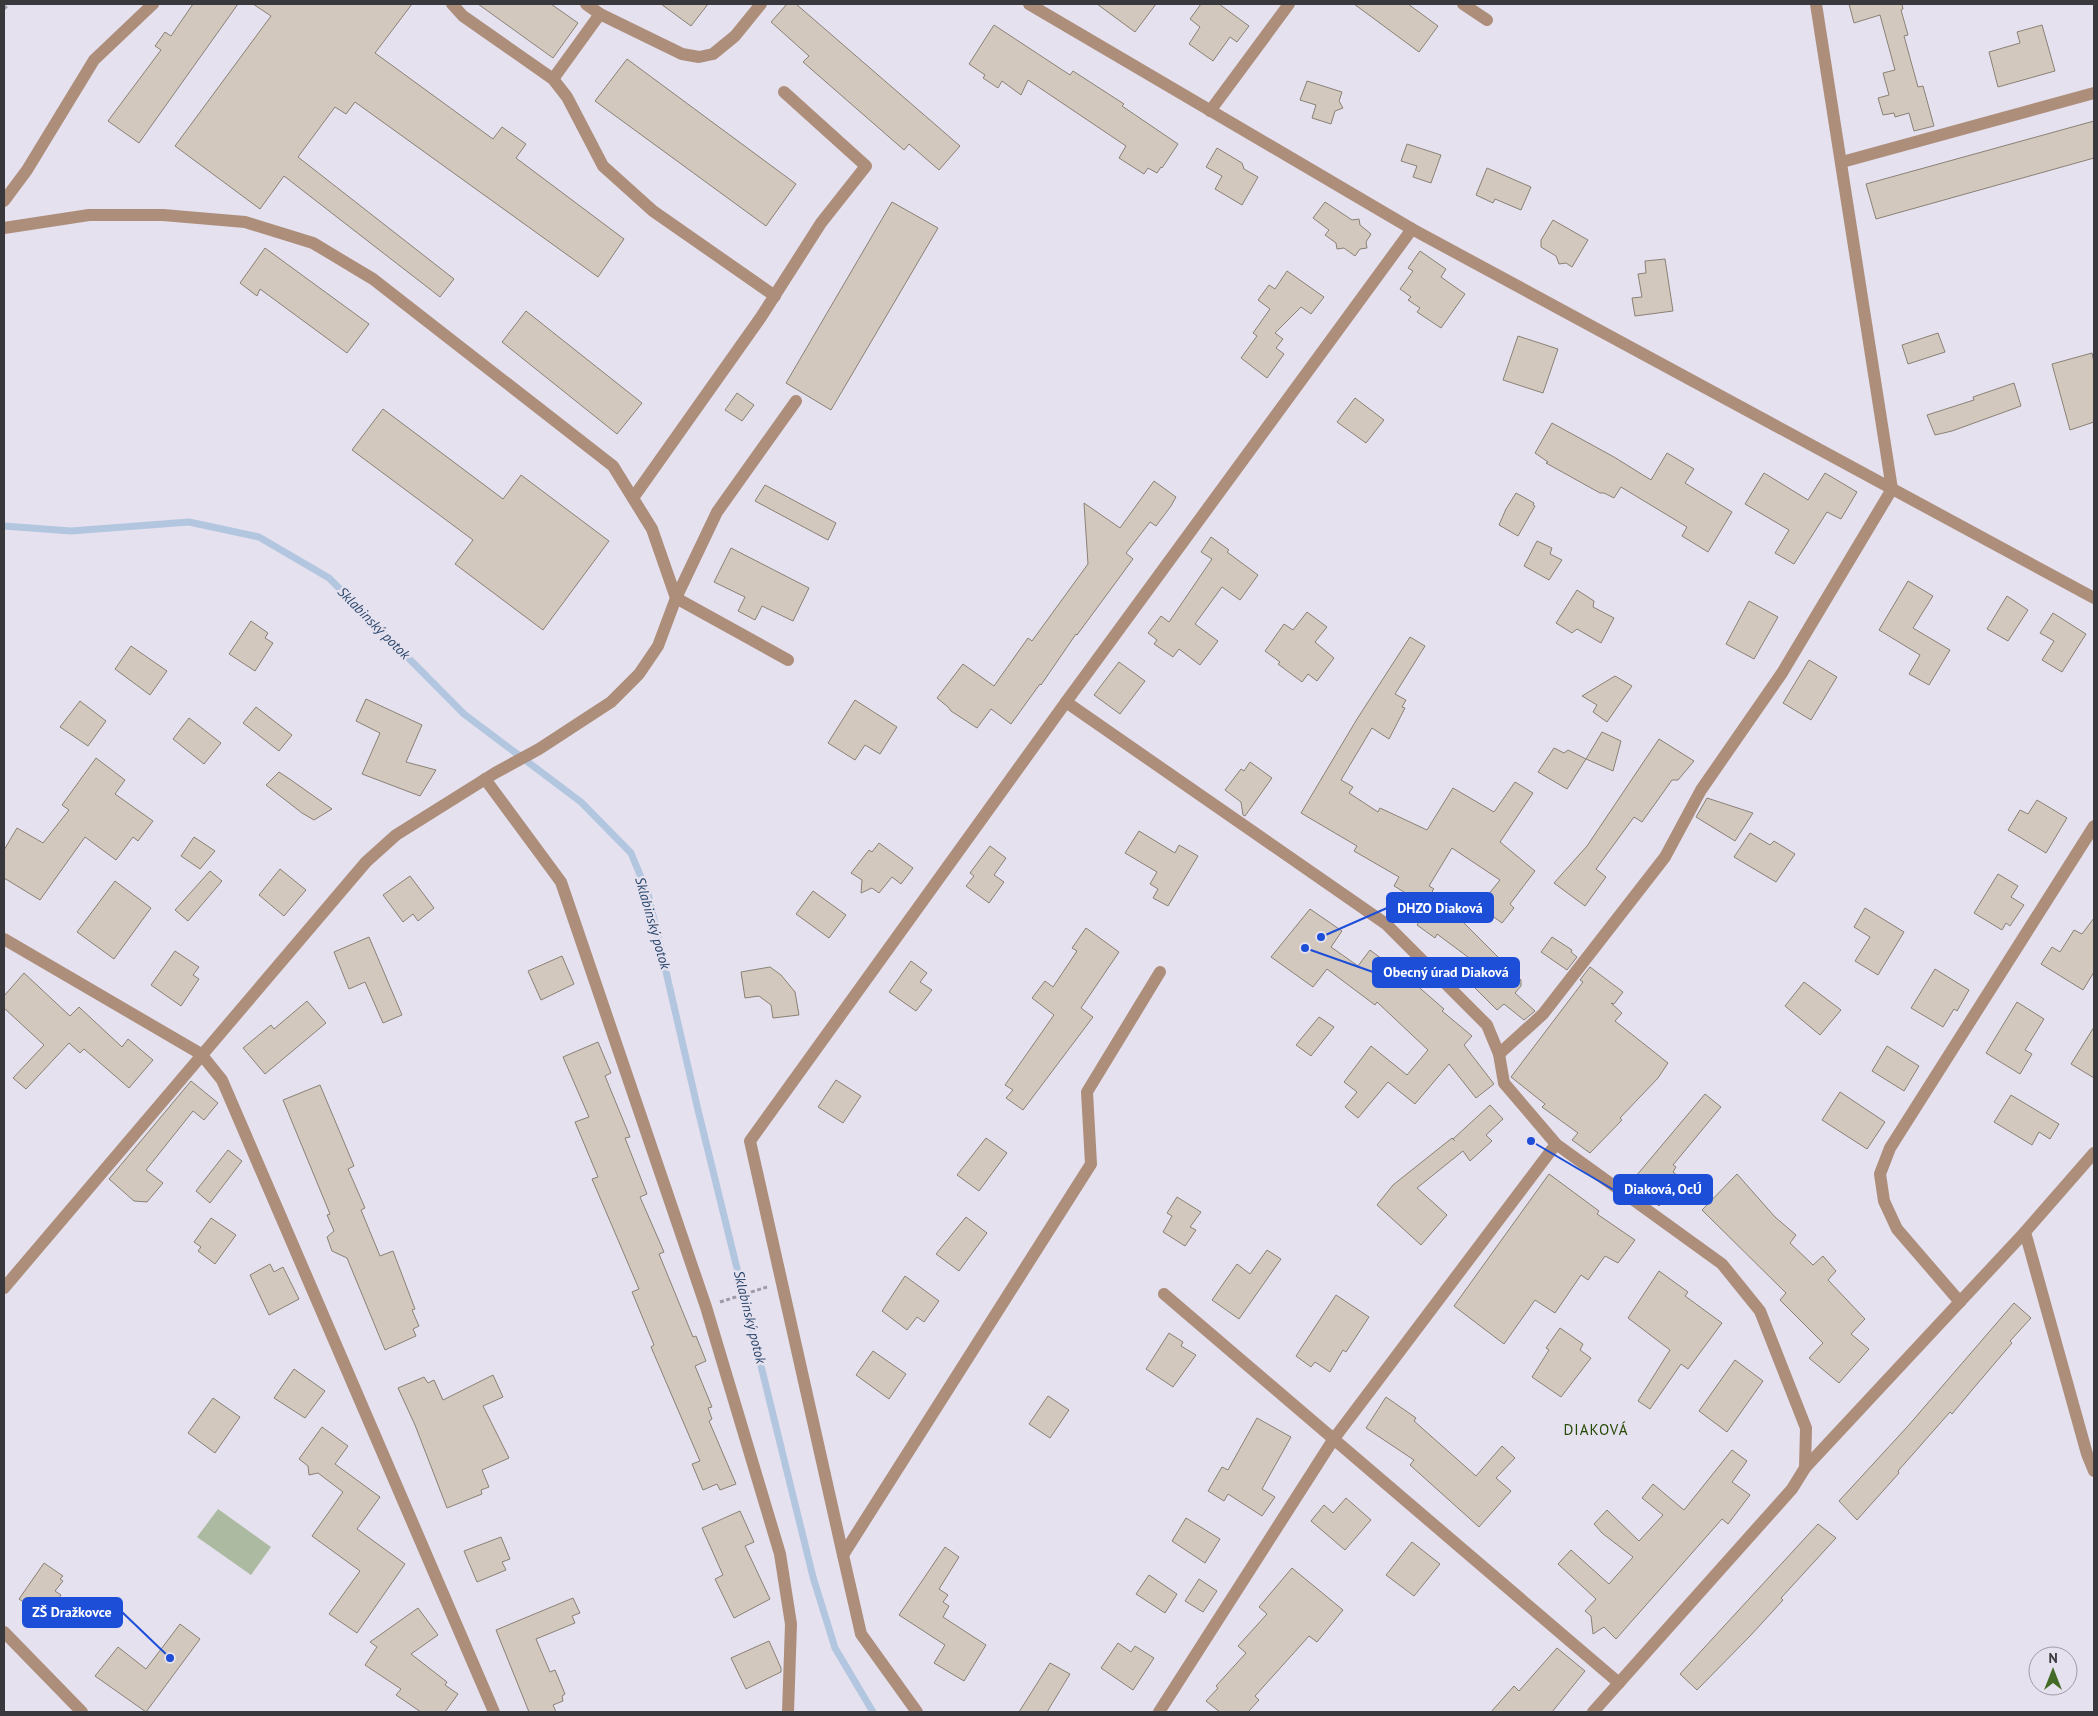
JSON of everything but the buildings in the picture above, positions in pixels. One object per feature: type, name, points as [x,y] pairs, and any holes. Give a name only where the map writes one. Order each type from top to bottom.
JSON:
[{"type":"street","points":[[4,201],[27,170],[94,60],[153,4]]},
{"type":"street","points":[[452,4],[463,16],[553,79],[567,97],[604,166],[653,211],[775,296]]},
{"type":"street","points":[[586,4],[600,14],[682,54],[699,57],[713,54],[735,36],[761,4]]},
{"type":"street","points":[[1028,4],[1412,229],[2094,598]]},
{"type":"street","points":[[1210,111],[1289,4]]},
{"type":"street","points":[[1463,4],[1487,20]]},
{"type":"street","points":[[1499,1054],[1543,1014],[1665,857],[1701,790],[1782,673],[1892,489],[1816,4]]},
{"type":"street","points":[[553,79],[600,14]]},
{"type":"street","points":[[633,498],[775,296],[822,223],[866,166],[784,92]]},
{"type":"street","points":[[1842,162],[2094,93]]},
{"type":"street","points":[[4,228],[89,215],[163,215],[245,222],[313,243],[373,279],[613,466],[652,528],[676,598],[788,660]]},
{"type":"street","points":[[917,1712],[861,1634],[750,1141],[1066,702],[1412,229]]},
{"type":"street","points":[[4,1288],[366,862],[396,835],[490,776],[539,749],[611,702],[639,674],[658,646],[676,598],[717,512],[796,401]]},
{"type":"street","points":[[1066,702],[1386,924],[1487,1025],[1499,1054],[1504,1083],[1556,1144],[1722,1264],[1760,1311],[1806,1428],[1805,1468]]},
{"type":"street","points":[[490,776],[561,882],[706,1307],[780,1554],[791,1624],[788,1712]]},
{"type":"street","points":[[1960,1302],[1897,1229],[1884,1201],[1880,1174],[1890,1148],[2094,826]]},
{"type":"street","points":[[4,938],[201,1054],[222,1080],[494,1712]]},
{"type":"street","points":[[843,1555],[1091,1164],[1087,1092],[1160,972]]},
{"type":"street","points":[[1159,1712],[1333,1440],[1556,1144]]},
{"type":"street","points":[[1593,1712],[1792,1489],[1805,1468],[1960,1302],[2094,1152]]},
{"type":"street","points":[[2024,1232],[2087,1454],[2094,1471]]},
{"type":"street","points":[[1164,1294],[1619,1683]]},
{"type":"street","points":[[4,1634],[82,1712]]},
{"type":"path","points":[[4,9],[9,4]]},
{"type":"path","points":[[706,1307],[782,1282]]},
{"type":"green space","points":[[218,1509],[271,1547],[251,1575],[197,1537]]},
{"type":"waterway","name":"Sklabinský potok","points":[[4,526],[71,531],[189,522],[259,537],[329,578],[464,714],[581,802],[631,853],[648,894],[698,1110],[813,1577],[835,1648],[873,1712]]},
{"type":"place","name":"DHZO Diaková","points":[[1321,937]]},
{"type":"place","name":"Obecný úrad Diaková","points":[[1305,948]]},
{"type":"place","name":"Diaková, OcÚ","points":[[1531,1141]]},
{"type":"place","name":"ZŠ Dražkovce","points":[[170,1658]]},
{"type":"district","name":"DIAKOVÁ","points":[[1596,1430]]}]
